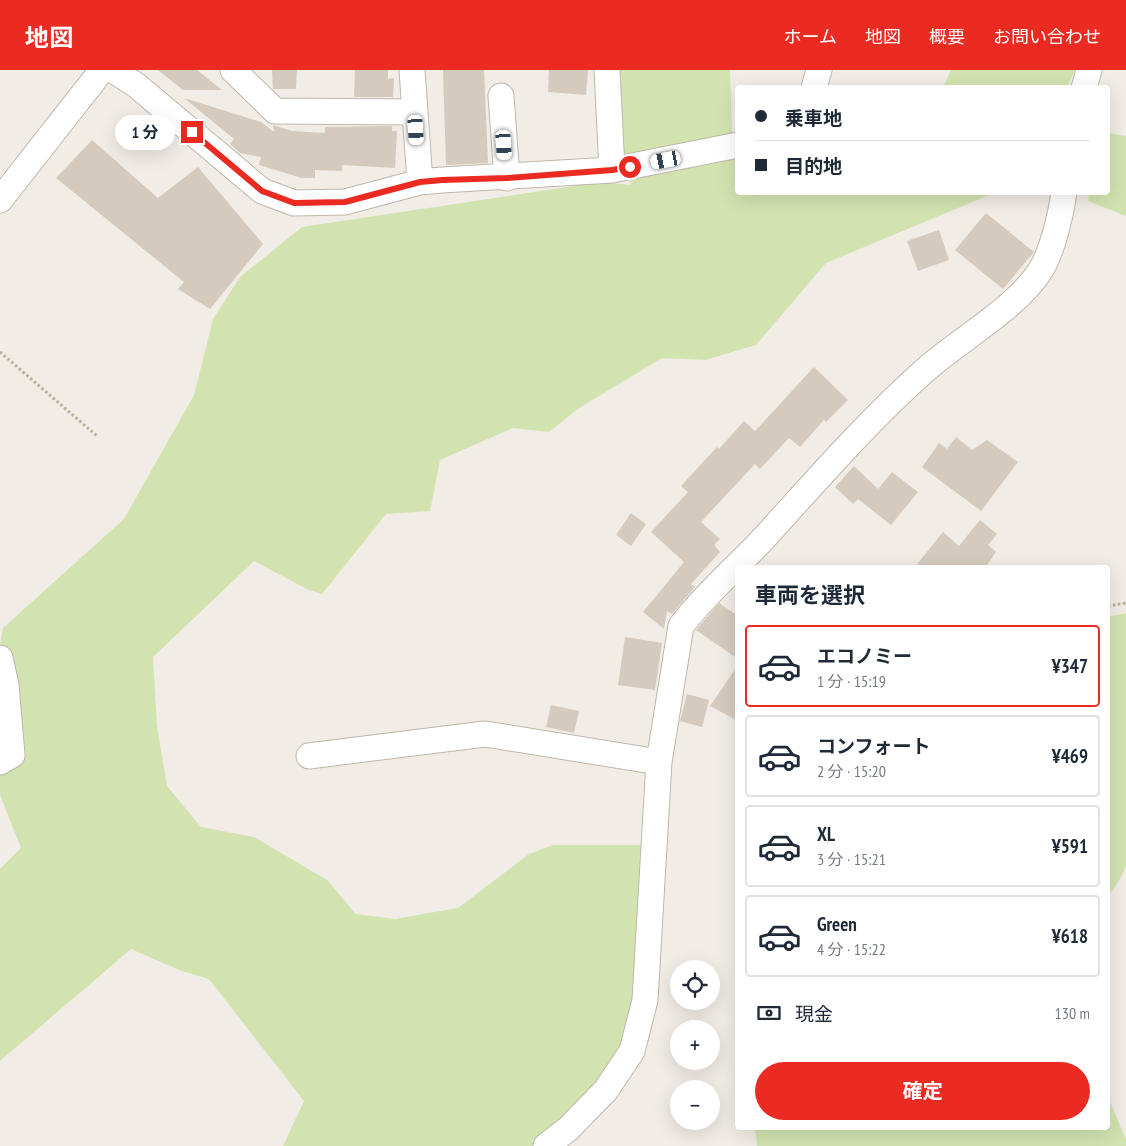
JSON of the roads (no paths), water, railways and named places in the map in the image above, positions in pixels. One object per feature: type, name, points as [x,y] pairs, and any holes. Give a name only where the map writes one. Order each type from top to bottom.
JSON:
[{"type":"street","points":[[0,200],[102,70]]},
{"type":"street","points":[[113,70],[136,85],[262,191],[294,203],[345,202],[420,182],[612,170],[735,146]]},
{"type":"street","points":[[233,70],[275,111],[415,112]]},
{"type":"street","points":[[412,70],[420,182]]},
{"type":"street","points":[[607,70],[612,170]]},
{"type":"street","points":[[815,85],[819,70]]},
{"type":"street","points":[[1085,85],[1089,70]]},
{"type":"street","points":[[501,96],[507,178]]},
{"type":"street","points":[[737,565],[867,427],[923,371],[1022,294],[1042,268],[1061,214],[1064,195]]},
{"type":"street","points":[[546,1146],[568,1130],[606,1090],[632,1051],[645,1000],[659,762],[681,626],[691,612],[735,567]]},
{"type":"street","points":[[0,658],[6,685],[12,755],[0,762]]},
{"type":"street","points":[[309,756],[485,734],[659,762]]}]
